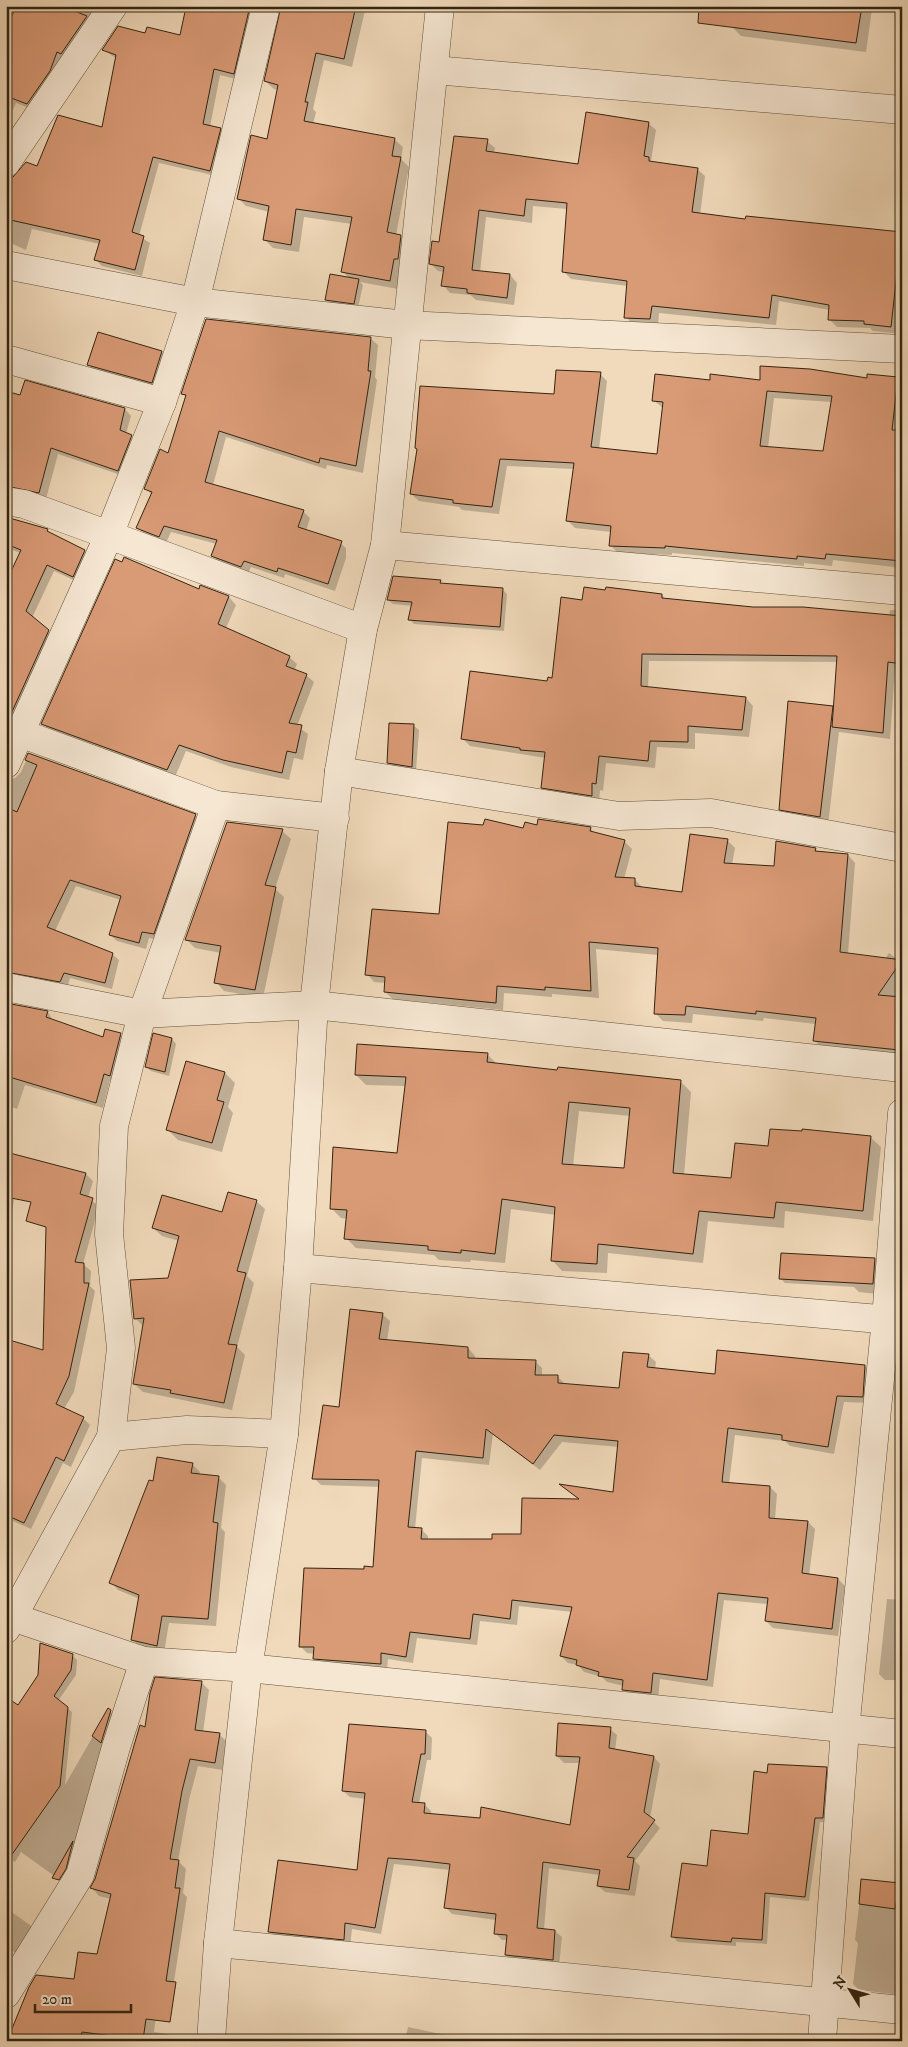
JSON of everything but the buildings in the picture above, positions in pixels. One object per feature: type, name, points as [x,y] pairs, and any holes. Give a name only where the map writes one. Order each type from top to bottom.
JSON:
[{"type":"street","points":[[8,156],[113,6]]},
{"type":"street","points":[[6,764],[109,535],[162,402],[195,302],[266,6]]},
{"type":"street","points":[[211,2041],[218,1943],[248,1668],[284,1434],[298,1268],[314,1005],[339,771],[363,629],[385,544],[440,6]]},
{"type":"street","points":[[434,70],[902,110]]},
{"type":"street","points":[[6,265],[195,302],[406,325],[902,349]]},
{"type":"street","points":[[6,359],[162,402]]},
{"type":"street","points":[[6,501],[24,504],[363,629]]},
{"type":"street","points":[[385,544],[902,591]]},
{"type":"street","points":[[20,733],[216,804],[335,818]]},
{"type":"street","points":[[339,771],[619,816],[711,813],[902,848]]},
{"type":"street","points":[[216,804],[142,1014],[114,1126],[109,1234],[121,1348],[111,1437],[9,1623],[144,1661],[248,1668],[845,1730],[902,1734]]},
{"type":"street","points":[[6,987],[142,1014],[314,1005],[902,1068]]},
{"type":"street","points":[[822,2041],[845,1730],[894,1320],[902,1113]]},
{"type":"street","points":[[298,1268],[894,1320]]},
{"type":"street","points":[[111,1437],[187,1430],[284,1434]]},
{"type":"street","points":[[6,1994],[80,1875],[116,1747],[144,1661]]},
{"type":"street","points":[[218,1943],[902,2010]]}]
